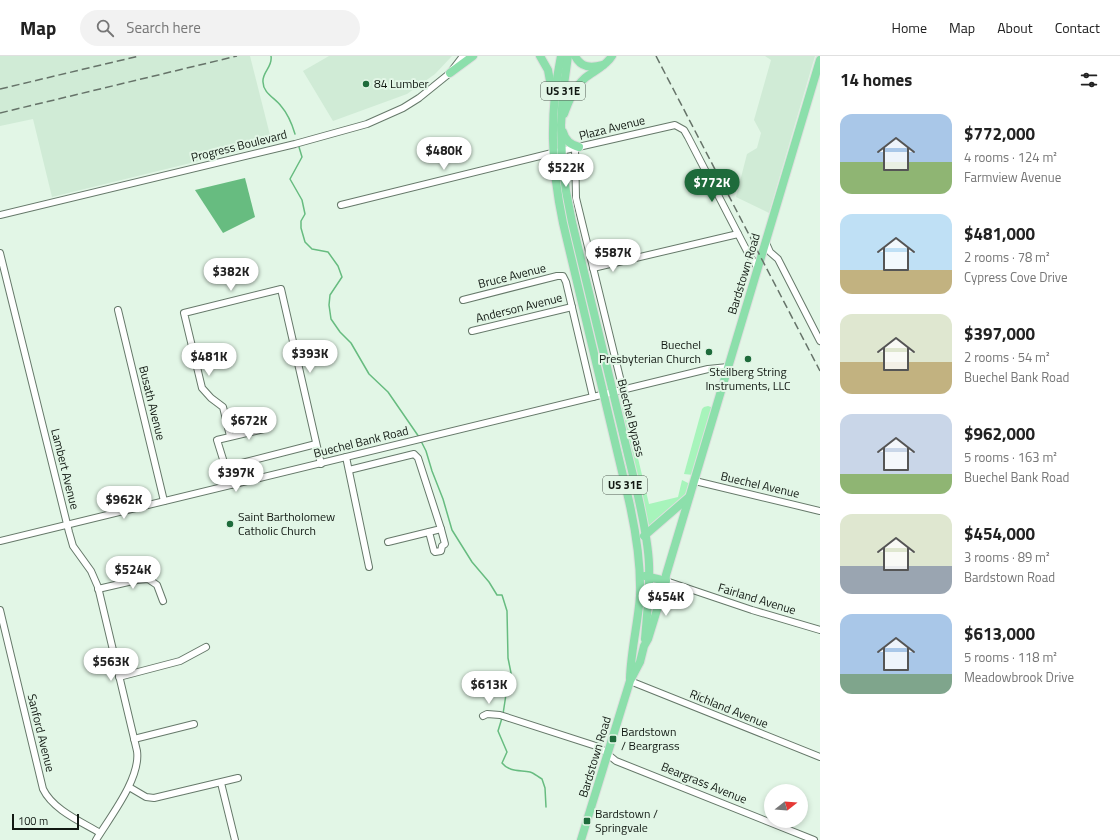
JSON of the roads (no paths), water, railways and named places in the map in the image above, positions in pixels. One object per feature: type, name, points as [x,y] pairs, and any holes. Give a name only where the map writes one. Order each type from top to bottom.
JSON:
[{"type":"main road","points":[[450,73],[473,56]]},
{"type":"main road","points":[[540,56],[546,65],[549,75],[553,103]]},
{"type":"main road","name":"Buechel Bypass","points":[[561,56],[553,103],[552,153],[555,185],[563,223],[608,394],[627,448],[646,534],[649,595],[644,646]]},
{"type":"main road","name":"Buechel Bypass","points":[[568,56],[563,92],[561,123],[564,176],[568,207],[632,512],[638,545],[640,576]]},
{"type":"main road","points":[[575,56],[580,64],[591,67],[603,65]]},
{"type":"main road","points":[[577,148],[567,141],[561,123],[570,99],[577,87],[586,78],[599,70],[612,56]]},
{"type":"main road","name":"Bardstown Road","points":[[581,840],[630,681],[641,658],[652,627],[820,60]]},
{"type":"main road","points":[[638,545],[646,534],[690,496]]},
{"type":"main road","points":[[640,576],[666,580]]},
{"type":"main road","name":"Bardstown Road","points":[[630,681],[631,657],[639,610],[640,576]]},
{"type":"main road","points":[[631,657],[641,658]]},
{"type":"street","name":"Progress Boulevard","points":[[0,215],[294,144],[367,124],[403,108],[419,98],[450,73],[463,56]]},
{"type":"street","name":"Plaza Avenue","points":[[341,205],[552,153],[671,125],[678,125],[684,130],[688,137],[738,234]]},
{"type":"street","points":[[577,148],[576,198],[623,390]]},
{"type":"street","points":[[593,268],[738,234],[758,268]]},
{"type":"street","points":[[766,243],[770,252],[778,259],[820,341]]},
{"type":"street","name":"Lambert Avenue","points":[[0,253],[67,525],[73,546],[91,571],[98,589],[138,755],[132,782],[96,840]]},
{"type":"street","name":"Bruce Avenue","points":[[463,300],[561,276],[565,278],[593,397]]},
{"type":"street","points":[[230,436],[223,407],[211,398],[202,388],[184,313],[282,289],[321,464]]},
{"type":"street","name":"Anderson Avenue","points":[[472,331],[572,307]]},
{"type":"street","name":"Busath Avenue","points":[[118,310],[164,501]]},
{"type":"street","name":"Buechel Bank Road","points":[[0,542],[708,369],[728,368]]},
{"type":"street","points":[[231,485],[217,440],[264,428]]},
{"type":"street","points":[[226,467],[316,444]]},
{"type":"street","points":[[349,470],[414,454],[418,458],[441,529],[445,544],[442,546],[441,551],[434,551],[429,532]]},
{"type":"street","points":[[346,457],[369,567]]},
{"type":"street","name":"Buechel Avenue","points":[[695,481],[820,511]]},
{"type":"street","points":[[632,512],[641,511]]},
{"type":"street","points":[[388,542],[415,534],[441,529]]},
{"type":"street","points":[[98,589],[148,579],[157,585],[162,601]]},
{"type":"street","name":"Fairland Avenue","points":[[666,580],[752,610],[820,630]]},
{"type":"street","name":"Sanford Avenue","points":[[0,610],[45,793],[49,800],[58,807],[100,833]]},
{"type":"street","points":[[119,677],[180,661],[206,647]]},
{"type":"street","name":"Richland Avenue","points":[[630,681],[820,757]]},
{"type":"street","name":"Beargrass Avenue","points":[[483,716],[487,714],[500,715],[599,747],[616,761],[814,840]]},
{"type":"street","points":[[134,739],[194,724]]},
{"type":"street","points":[[128,787],[146,797],[154,798],[238,778]]},
{"type":"street","points":[[222,782],[235,840]]},
{"type":"waterway","points":[[271,56],[270,63],[263,78],[264,86],[267,92],[286,112],[295,134]]},
{"type":"waterway","points":[[299,147],[302,157],[290,179],[302,200],[305,214],[301,221],[301,228],[305,242],[312,249],[328,252],[338,266],[342,277],[330,295],[329,305],[331,319],[340,332],[351,343],[369,374],[388,392],[419,437]]},
{"type":"waterway","points":[[421,441],[443,499],[452,530],[472,562],[489,582],[497,595],[502,595],[507,611],[508,658],[512,678],[507,688],[503,714]]},
{"type":"waterway","points":[[502,718],[498,731],[507,752],[502,763],[508,768],[530,772],[542,779],[545,788],[546,807]]},
{"type":"railway","points":[[0,89],[139,56]]},
{"type":"railway","points":[[0,113],[237,56]]},
{"type":"railway","points":[[656,56],[820,371]]},
{"type":"place","name":"84 Lumber","points":[[366,84]]},
{"type":"place","name":"Buechel Presbyterian Church","points":[[709,352]]},
{"type":"place","name":"Steilberg String Instruments, LLC","points":[[748,359]]},
{"type":"place","name":"Saint Bartholomew Catholic Church","points":[[230,524]]},
{"type":"place","name":"Bardstown / Beargrass","points":[[613,739]]},
{"type":"place","name":"Bardstown / Springvale","points":[[587,821]]}]
